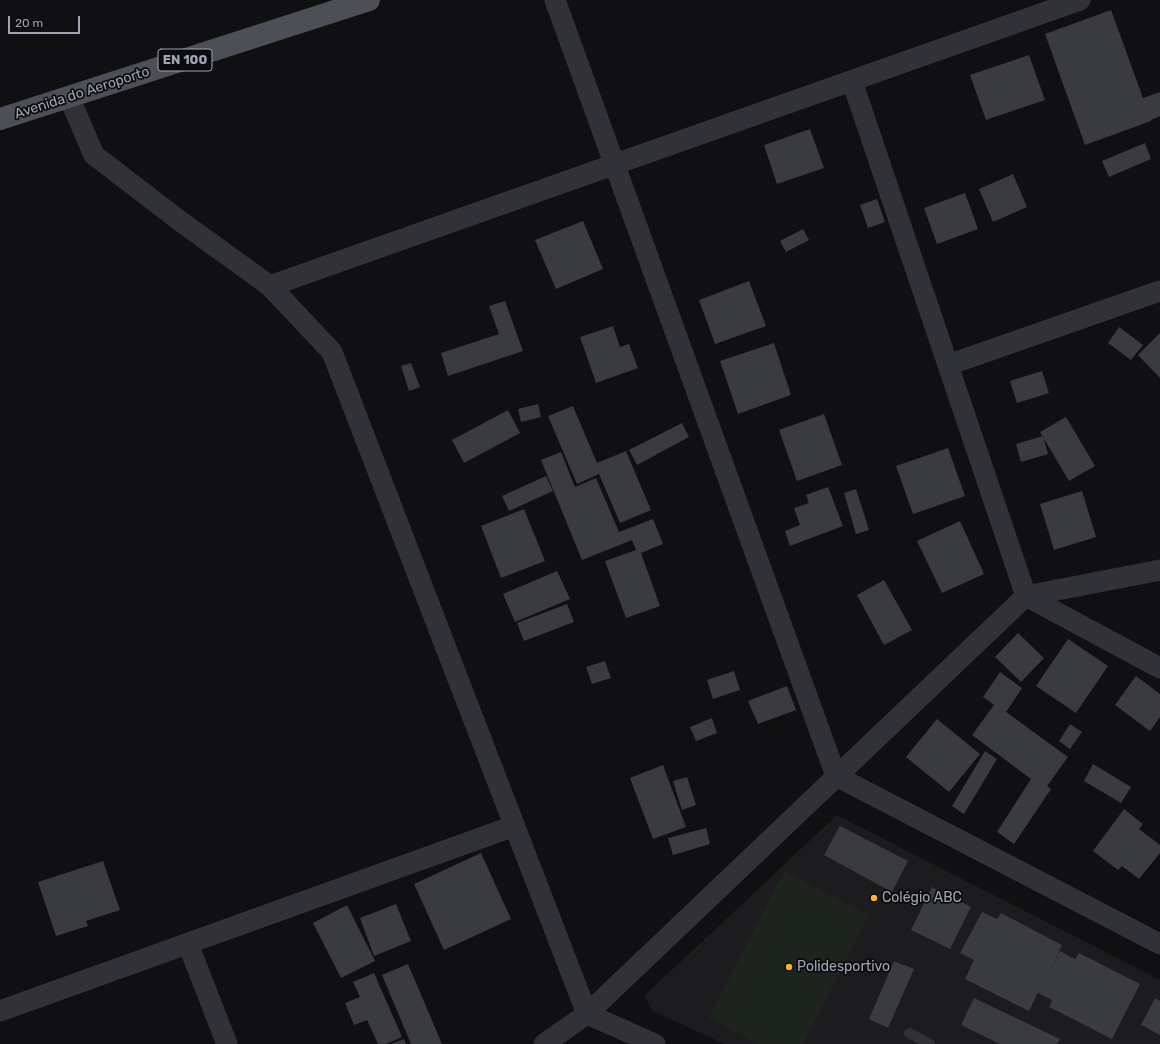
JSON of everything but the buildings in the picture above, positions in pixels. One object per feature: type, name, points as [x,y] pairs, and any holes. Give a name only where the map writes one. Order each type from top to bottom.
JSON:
[{"type":"main road","name":"Avenida do Aeroporto","points":[[0,119],[369,0]]},
{"type":"street","points":[[555,0],[836,776],[1160,944]]},
{"type":"street","points":[[270,286],[1080,0]]},
{"type":"street","points":[[852,81],[1026,596],[1160,668]]},
{"type":"street","points":[[70,97],[94,155],[180,221],[270,286],[332,352],[587,1014],[655,1044]]},
{"type":"street","points":[[948,365],[1160,291]]},
{"type":"street","points":[[544,1044],[587,1014],[1026,596],[1160,570]]},
{"type":"street","points":[[0,1011],[514,826]]},
{"type":"street","points":[[188,944],[227,1044]]},
{"type":"lane","points":[[909,1033],[930,1044]]},
{"type":"shaded area","name":"Colégio ABC","points":[[837,815],[1160,980],[1160,1044],[724,1044],[653,1011],[644,996]]},
{"type":"shaded area","name":"Polidesportivo","points":[[784,871],[869,915],[803,1044],[758,1044],[709,1018]]},
{"type":"place","name":"Colégio ABC","points":[[874,898]]},
{"type":"place","name":"Polidesportivo","points":[[789,967]]}]
